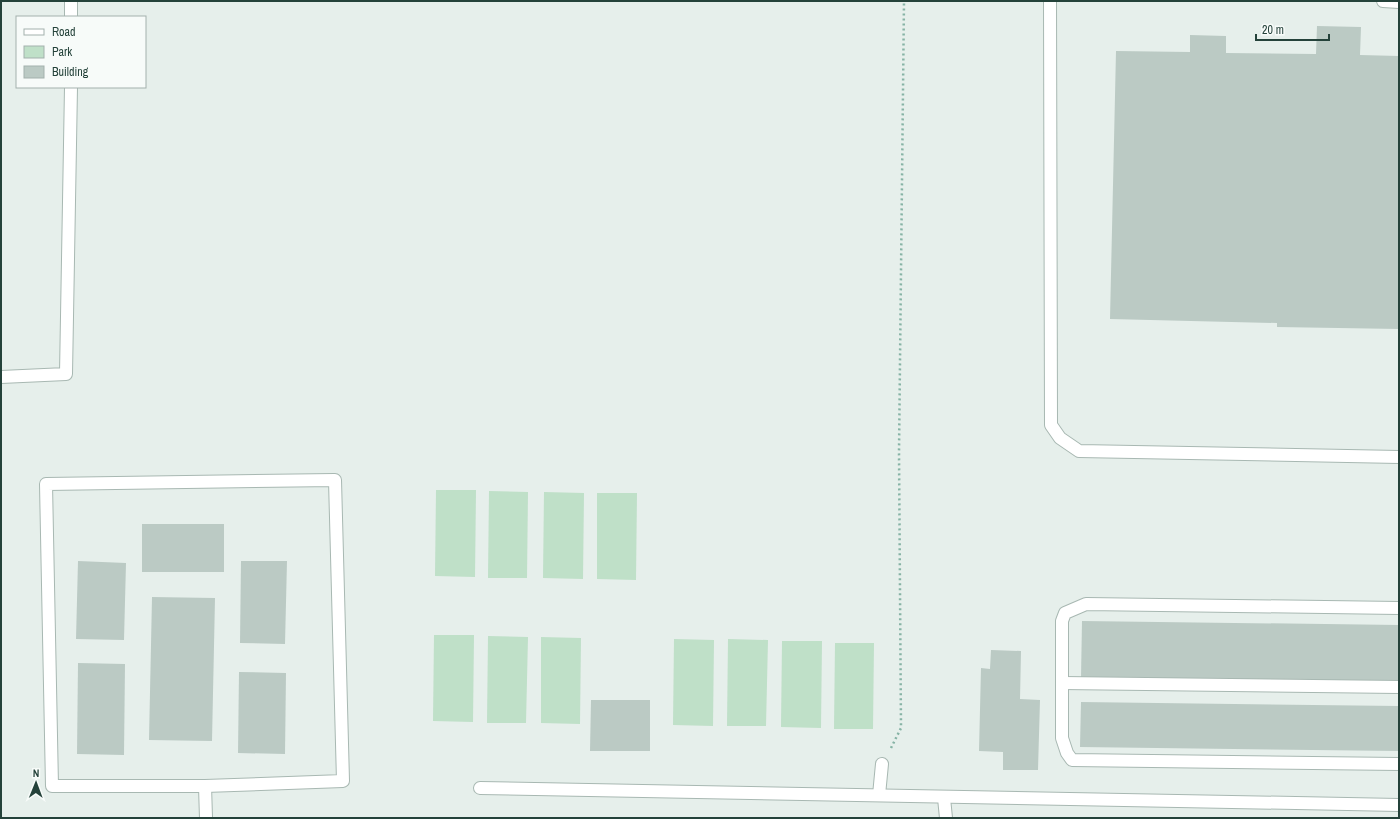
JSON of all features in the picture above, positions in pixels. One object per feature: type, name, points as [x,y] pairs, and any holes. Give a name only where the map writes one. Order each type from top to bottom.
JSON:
[{"type":"street","points":[[71,1],[71,16]]},
{"type":"street","points":[[1050,1],[1051,425],[1060,438],[1079,451],[1399,457]]},
{"type":"street","points":[[1383,1],[1399,2]]},
{"type":"street","points":[[1,376],[66,374],[71,88]]},
{"type":"street","points":[[335,480],[343,782],[205,786],[52,786],[46,484],[335,480]]},
{"type":"street","points":[[1399,608],[1086,604],[1065,613],[1062,621],[1062,738],[1067,753],[1072,760],[1399,764]]},
{"type":"street","points":[[1062,683],[1399,687]]},
{"type":"street","points":[[879,795],[882,764]]},
{"type":"street","points":[[205,786],[206,818]]},
{"type":"street","points":[[480,788],[879,795],[944,798],[1399,805]]},
{"type":"street","points":[[944,798],[946,818]]},
{"type":"path","points":[[882,764],[901,728],[899,453],[904,1]]},
{"type":"green space","points":[[436,490],[476,490],[475,577],[435,576]]},
{"type":"green space","points":[[489,491],[528,492],[527,578],[488,578]]},
{"type":"green space","points":[[544,492],[584,493],[583,579],[543,578]]},
{"type":"green space","points":[[597,493],[637,493],[636,580],[597,579]]},
{"type":"green space","points":[[434,635],[474,635],[473,722],[433,721]]},
{"type":"green space","points":[[488,636],[528,637],[526,723],[487,723]]},
{"type":"green space","points":[[541,637],[581,638],[580,724],[541,723]]},
{"type":"green space","points":[[674,639],[714,640],[713,726],[673,725]]},
{"type":"green space","points":[[728,639],[768,640],[766,726],[727,726]]},
{"type":"green space","points":[[782,641],[822,641],[821,728],[781,727]]},
{"type":"green space","points":[[835,643],[874,643],[873,729],[834,729]]},
{"type":"building","points":[[1317,26],[1361,27],[1360,55],[1399,56],[1399,329],[1277,327],[1277,323],[1110,319],[1116,51],[1190,52],[1190,35],[1226,36],[1226,53],[1316,54]]},
{"type":"building","points":[[142,524],[224,524],[224,572],[142,572]]},
{"type":"building","points":[[78,561],[126,563],[124,640],[76,639]]},
{"type":"building","points":[[241,561],[287,561],[285,644],[240,643]]},
{"type":"building","points":[[152,597],[215,598],[212,741],[149,740]]},
{"type":"building","points":[[1082,621],[1399,625],[1399,682],[1081,678]]},
{"type":"building","points":[[991,650],[1021,651],[1020,699],[1040,700],[1038,770],[1003,770],[1003,752],[979,751],[981,668],[990,669]]},
{"type":"building","points":[[78,663],[125,664],[124,755],[77,754]]},
{"type":"building","points":[[239,672],[286,673],[285,754],[238,753]]},
{"type":"building","points":[[591,700],[650,700],[650,751],[590,751]]},
{"type":"building","points":[[1081,702],[1399,706],[1399,751],[1080,747]]}]
